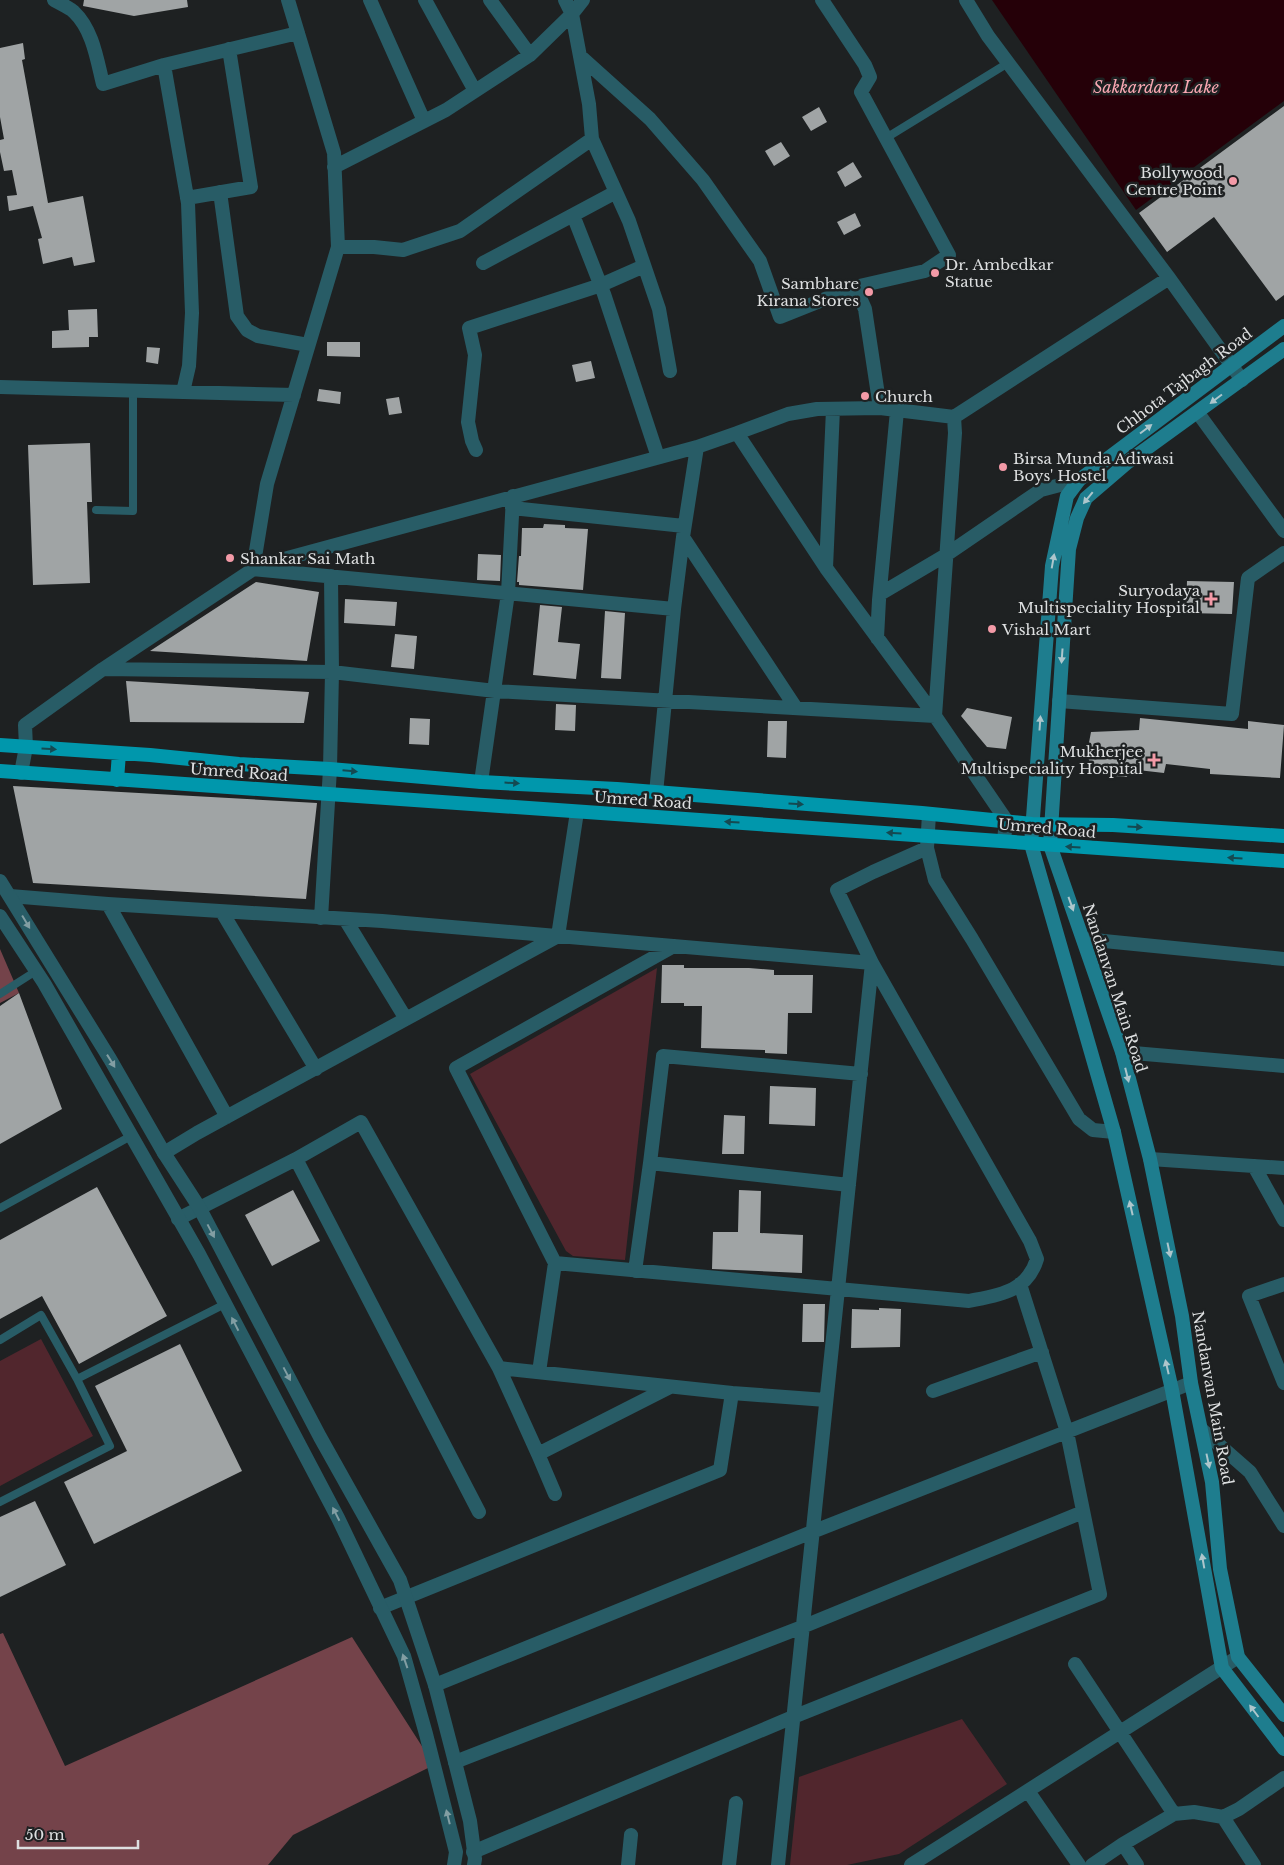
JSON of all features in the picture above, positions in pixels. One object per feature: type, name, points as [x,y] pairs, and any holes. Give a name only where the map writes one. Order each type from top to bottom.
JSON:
[{"type":"main road","name":"Chhota Tajbagh Road","points":[[1079,480],[1284,326]]},
{"type":"main road","name":"Nandanvan Main Road","points":[[1284,350],[1128,462],[1086,498],[1077,518],[1069,549],[1050,845],[1122,1052],[1150,1159],[1182,1316],[1190,1383],[1212,1482],[1220,1569],[1238,1657],[1284,1715]]},
{"type":"main road","points":[[1079,480],[1067,496],[1052,566],[1031,844],[1114,1132],[1172,1390],[1222,1668],[1284,1749]]},
{"type":"main road","points":[[0,745],[481,782],[656,792],[1006,820],[1032,824],[1113,826],[1284,836]]},
{"type":"main road","points":[[117,780],[119,753]]},
{"type":"main road","name":"Umred Road","points":[[0,771],[577,812],[927,842],[1004,841],[1284,861]]},
{"type":"street","points":[[54,0],[74,12],[86,28],[96,54],[103,84],[164,65],[298,33]]},
{"type":"street","points":[[253,569],[267,484],[338,247],[334,153],[288,0]]},
{"type":"street","points":[[370,0],[424,121]]},
{"type":"street","points":[[425,0],[475,91]]},
{"type":"street","points":[[490,0],[530,55]]},
{"type":"street","points":[[565,0],[572,14],[589,104],[592,139],[629,221],[659,309],[670,371]]},
{"type":"street","points":[[334,167],[446,110],[530,55],[572,14],[583,0]]},
{"type":"street","points":[[580,56],[650,119],[703,180],[760,261],[780,317],[855,287],[925,271],[950,255],[861,92],[870,77],[865,66],[822,0]]},
{"type":"street","points":[[966,0],[988,36],[1169,278],[1242,380]]},
{"type":"street","points":[[187,198],[251,187],[229,50]]},
{"type":"street","points":[[164,65],[187,198],[192,313],[189,366],[183,392]]},
{"type":"street","points":[[338,247],[374,247],[403,250],[460,231],[592,139]]},
{"type":"street","points":[[220,192],[237,316],[247,330],[258,336],[308,345]]},
{"type":"street","points":[[483,263],[616,192]]},
{"type":"street","points":[[573,215],[601,285],[658,457]]},
{"type":"street","points":[[476,450],[468,422],[475,355],[469,328],[601,285],[644,266]]},
{"type":"street","points":[[21,773],[26,747],[25,726],[103,669],[258,566],[513,502],[658,457],[697,447],[788,414],[817,409],[880,408],[954,417],[1169,278]]},
{"type":"street","points":[[855,287],[865,309],[880,408]]},
{"type":"street","points":[[0,387],[294,395]]},
{"type":"street","points":[[826,568],[833,409]]},
{"type":"street","points":[[877,638],[897,411]]},
{"type":"street","points":[[1198,413],[1284,531]]},
{"type":"street","points":[[935,716],[955,432],[954,417]]},
{"type":"street","points":[[737,434],[826,568],[935,716],[1006,820],[1004,841]]},
{"type":"street","points":[[656,792],[674,609],[697,447]]},
{"type":"street","points":[[880,594],[946,555],[1041,490],[1079,480]]},
{"type":"street","points":[[513,502],[684,532],[796,708]]},
{"type":"street","points":[[481,782],[508,594],[513,502]]},
{"type":"street","points":[[1060,701],[1232,714],[1248,578],[1284,553]]},
{"type":"street","points":[[253,569],[674,609]]},
{"type":"street","points":[[321,918],[330,769],[331,576]]},
{"type":"street","points":[[103,669],[332,672],[495,691],[935,716]]},
{"type":"street","points":[[558,936],[577,812]]},
{"type":"street","points":[[929,814],[927,842],[935,880],[1079,1119],[1093,1130],[1114,1132]]},
{"type":"street","points":[[555,1264],[969,1301],[1003,1294],[1020,1284],[1034,1270],[1037,1259],[1030,1241],[872,963],[837,890],[927,842]]},
{"type":"street","points":[[0,881],[123,1080],[164,1153],[199,1207],[320,1437],[400,1580],[435,1685],[470,1821],[473,1858],[793,1717],[1100,1594],[1067,1432],[1020,1284]]},
{"type":"street","points":[[10,896],[345,919],[872,963]]},
{"type":"street","points":[[108,904],[226,1117]]},
{"type":"street","points":[[222,912],[316,1069]]},
{"type":"street","points":[[0,916],[36,971],[178,1219],[338,1518],[404,1656],[424,1725],[456,1852],[454,1865]]},
{"type":"street","points":[[345,919],[406,1019]]},
{"type":"street","points":[[164,1153],[226,1117],[558,936]]},
{"type":"street","points":[[1084,939],[1284,960]]},
{"type":"street","points":[[539,1372],[555,1264],[456,1068],[674,946]]},
{"type":"street","points":[[778,1865],[872,963]]},
{"type":"street","points":[[1122,1052],[1284,1066]]},
{"type":"street","points":[[635,1271],[663,1056],[861,1074]]},
{"type":"street","points":[[178,1219],[296,1159],[361,1122],[499,1368],[555,1494]]},
{"type":"street","points":[[296,1159],[479,1512]]},
{"type":"street","points":[[1150,1159],[1284,1168]]},
{"type":"street","points":[[650,1163],[849,1185]]},
{"type":"street","points":[[1254,1166],[1284,1220]]},
{"type":"street","points":[[1284,1284],[1249,1296],[1284,1383]]},
{"type":"street","points":[[933,1391],[1042,1352]]},
{"type":"street","points":[[499,1368],[732,1393],[826,1400]]},
{"type":"street","points":[[435,1685],[812,1532],[1190,1383]]},
{"type":"street","points":[[538,1454],[670,1386]]},
{"type":"street","points":[[380,1608],[720,1470],[732,1393]]},
{"type":"street","points":[[1201,1429],[1250,1472],[1284,1526]]},
{"type":"street","points":[[455,1762],[802,1627],[1083,1512]]},
{"type":"street","points":[[911,1865],[1238,1657]]},
{"type":"street","points":[[1075,1664],[1174,1814]]},
{"type":"street","points":[[1092,1865],[1174,1814],[1194,1812],[1223,1817],[1239,1809],[1284,1778]]},
{"type":"street","points":[[1028,1790],[1079,1865]]},
{"type":"street","points":[[729,1865],[736,1803]]},
{"type":"street","points":[[1223,1817],[1254,1865]]},
{"type":"street","points":[[628,1865],[632,1835]]},
{"type":"street","points":[[1123,1844],[1138,1865]]},
{"type":"lane","points":[[886,138],[1008,63]]},
{"type":"lane","points":[[96,510],[133,511],[133,390]]},
{"type":"lane","points":[[0,994],[36,971]]},
{"type":"lane","points":[[0,1208],[130,1136]]},
{"type":"lane","points":[[77,1379],[225,1304]]},
{"type":"lane","points":[[0,1340],[41,1315],[77,1379],[110,1446],[0,1502]]},
{"type":"shaded area","points":[[0,949],[19,993],[0,1003]]},
{"type":"shaded area","points":[[657,968],[625,1260],[573,1256],[566,1251],[470,1074]]},
{"type":"shaded area","points":[[41,1339],[93,1436],[0,1486],[0,1361]]},
{"type":"shaded area","points":[[3,1633],[65,1766],[352,1637],[434,1765],[293,1835],[268,1865],[0,1865],[0,1634]]},
{"type":"shaded area","points":[[962,1719],[1007,1784],[899,1854],[847,1865],[790,1865],[799,1777]]},
{"type":"water","name":"Sakkardara Lake","points":[[992,0],[1284,0],[1284,101],[1136,210]]},
{"type":"building","points":[[84,0],[187,0],[188,7],[134,16],[83,6]]},
{"type":"building","points":[[23,43],[25,59],[22,60],[48,203],[83,196],[95,262],[74,266],[72,257],[43,264],[38,239],[42,238],[33,206],[9,211],[7,196],[17,195],[12,170],[4,171],[0,152],[0,140],[4,139],[0,117],[0,48]]},
{"type":"building","name":"Bollywood Centre Point","points":[[1284,106],[1284,295],[1276,301],[1214,217],[1167,252],[1139,213]]},
{"type":"building","points":[[819,107],[827,122],[811,131],[802,117]]},
{"type":"building","points":[[781,142],[790,156],[774,166],[765,151]]},
{"type":"building","points":[[853,162],[862,177],[845,187],[837,172]]},
{"type":"building","points":[[855,213],[861,226],[844,235],[837,222]]},
{"type":"building","points":[[97,309],[98,337],[89,337],[89,347],[52,348],[52,331],[69,330],[68,310]]},
{"type":"building","points":[[327,342],[360,342],[360,357],[327,356]]},
{"type":"building","points":[[147,347],[160,348],[158,364],[146,362]]},
{"type":"building","points":[[591,361],[595,378],[576,382],[572,365]]},
{"type":"building","points":[[319,389],[341,392],[340,404],[317,401]]},
{"type":"building","points":[[399,397],[402,413],[389,415],[386,399]]},
{"type":"building","points":[[90,443],[92,502],[87,502],[90,583],[33,585],[28,445]]},
{"type":"building","points":[[544,524],[565,525],[565,528],[588,529],[583,590],[519,585],[519,582],[517,582],[519,556],[521,556],[522,528],[543,528]]},
{"type":"building","points":[[478,554],[501,555],[500,581],[477,580]]},
{"type":"building","points":[[1187,581],[1234,582],[1232,614],[1186,613]]},
{"type":"building","points":[[256,582],[319,592],[307,661],[150,651]]},
{"type":"building","points":[[345,599],[397,602],[395,626],[344,623]]},
{"type":"building","points":[[540,605],[562,607],[558,642],[580,644],[576,679],[533,675]]},
{"type":"building","points":[[605,611],[625,613],[621,679],[601,678]]},
{"type":"building","points":[[395,634],[417,636],[414,669],[391,667]]},
{"type":"building","points":[[126,681],[309,692],[304,723],[130,722]]},
{"type":"building","points":[[556,704],[576,705],[575,731],[555,730]]},
{"type":"building","points":[[967,708],[1012,717],[1006,749],[987,747],[961,716]]},
{"type":"building","points":[[410,718],[430,719],[429,745],[409,744]]},
{"type":"building","points":[[1140,718],[1248,729],[1248,721],[1284,725],[1280,778],[1210,774],[1210,769],[1166,764],[1164,773],[1129,769],[1127,777],[1102,775],[1090,764],[1087,753],[1091,732],[1139,730]]},
{"type":"building","points":[[768,721],[787,721],[786,758],[767,757]]},
{"type":"building","points":[[13,786],[317,803],[306,899],[33,883]]},
{"type":"building","points":[[662,965],[684,965],[684,968],[749,968],[774,970],[774,975],[813,975],[812,1013],[788,1013],[787,1054],[765,1053],[765,1050],[701,1048],[702,1006],[684,1006],[684,1003],[661,1003]]},
{"type":"building","points":[[19,993],[62,1109],[0,1144],[0,1006]]},
{"type":"building","points":[[770,1086],[816,1088],[815,1126],[769,1124]]},
{"type":"building","points":[[724,1115],[745,1116],[744,1154],[722,1154]]},
{"type":"building","points":[[97,1187],[167,1316],[79,1364],[42,1296],[0,1319],[0,1240]]},
{"type":"building","points":[[293,1190],[320,1241],[272,1266],[245,1215]]},
{"type":"building","points":[[739,1190],[761,1191],[760,1233],[803,1235],[802,1273],[712,1269],[713,1232],[738,1232]]},
{"type":"building","points":[[803,1304],[825,1304],[824,1342],[802,1342]]},
{"type":"building","points":[[879,1308],[901,1309],[900,1347],[851,1348],[852,1309],[879,1310]]},
{"type":"building","points":[[180,1344],[242,1471],[94,1544],[64,1482],[127,1451],[95,1386]]},
{"type":"building","points":[[35,1501],[66,1565],[0,1597],[0,1517]]},
{"type":"place","name":"Bollywood Centre Point","points":[[1233,181]]},
{"type":"place","name":"Dr. Ambedkar Statue","points":[[935,273]]},
{"type":"place","name":"Sambhare Kirana Stores","points":[[869,292]]},
{"type":"place","name":"Church","points":[[865,396]]},
{"type":"place","name":"Birsa Munda Adiwasi Boys' Hostel","points":[[1003,467]]},
{"type":"place","name":"Shankar Sai Math","points":[[230,558]]},
{"type":"place","name":"Suryodaya Multispeciality Hospital","points":[[1211,599]]},
{"type":"place","name":"Vishal Mart","points":[[992,629]]},
{"type":"place","name":"Mukherjee Multispeciality Hospital","points":[[1154,760]]}]
